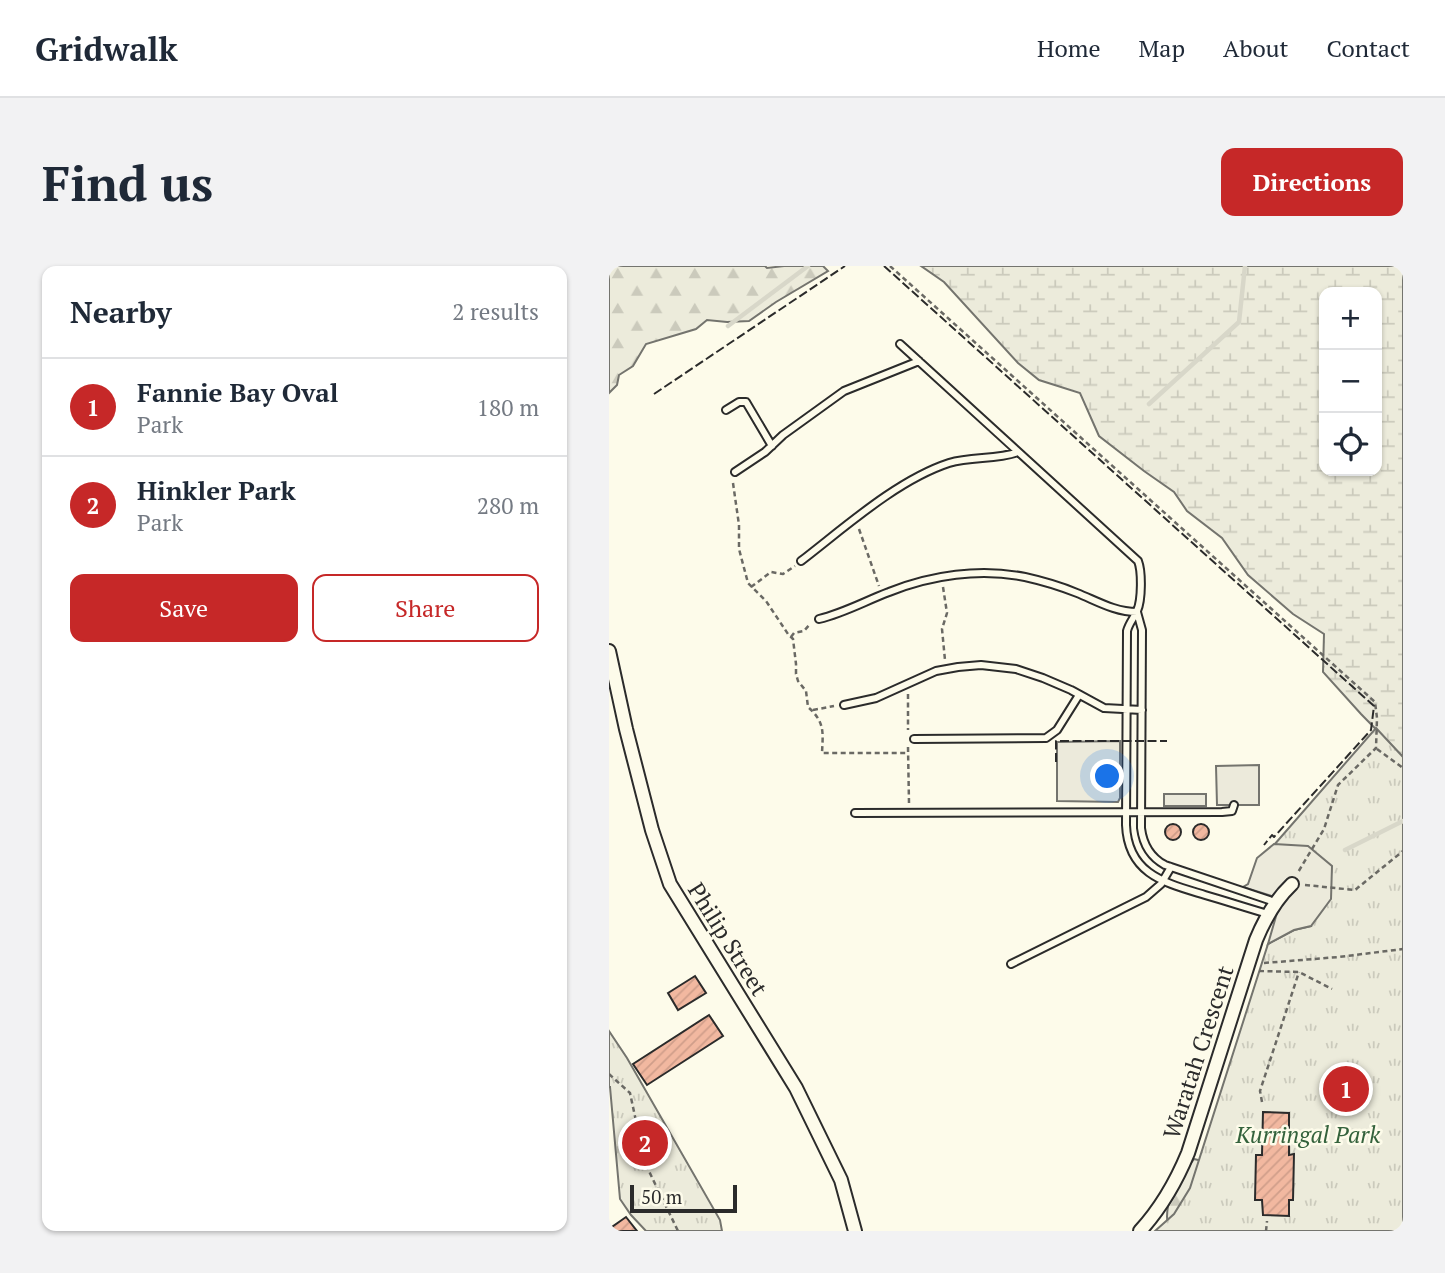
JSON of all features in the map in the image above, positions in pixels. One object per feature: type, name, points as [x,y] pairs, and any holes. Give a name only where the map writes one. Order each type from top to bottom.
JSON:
[{"type":"street","name":"Philip Street","points":[[609,651],[614,699],[670,884],[796,1088],[841,1180],[855,1231]]},
{"type":"street","name":"Waratah Crescent","points":[[1140,1231],[1167,1196],[1179,1174],[1256,940],[1275,902],[1292,884]]},
{"type":"lane","points":[[900,344],[1138,561],[1140,601],[1128,627],[1126,813],[1128,837],[1133,853],[1144,868],[1163,882],[1268,914]]},
{"type":"lane","points":[[735,472],[850,388],[919,361]]},
{"type":"lane","points":[[726,410],[745,402],[772,446]]},
{"type":"lane","points":[[800,561],[900,486],[960,460],[1005,456],[1018,452]]},
{"type":"lane","points":[[820,619],[908,585],[975,573],[1021,576],[1055,585],[1116,610],[1137,612]]},
{"type":"lane","points":[[1137,612],[1142,630],[1141,813],[1142,832],[1147,847],[1155,859],[1171,867],[1275,902]]},
{"type":"lane","points":[[844,705],[876,698],[926,675],[947,669],[981,665],[1004,667],[1043,678],[1104,708],[1142,710]]},
{"type":"lane","points":[[914,739],[1046,738],[1057,730],[1079,695]]},
{"type":"lane","points":[[855,813],[1229,812],[1234,805]]},
{"type":"lane","points":[[1011,964],[1146,897],[1163,882],[1171,867]]},
{"type":"path","points":[[890,266],[1375,702],[1376,748],[1338,785],[1324,829],[1292,884],[1355,890],[1403,851]]},
{"type":"path","points":[[735,472],[737,479],[732,483],[739,526],[739,549],[748,583],[766,601],[794,640],[798,681],[806,691],[808,707],[822,725],[821,753],[908,753]]},
{"type":"path","points":[[856,520],[883,595]]},
{"type":"path","points":[[751,587],[769,572],[785,574],[800,561]]},
{"type":"path","points":[[941,577],[947,613],[942,629],[947,669]]},
{"type":"path","points":[[791,637],[806,630],[813,620],[820,619]]},
{"type":"path","points":[[908,684],[909,813]]},
{"type":"path","points":[[812,710],[844,705]]},
{"type":"path","points":[[1376,748],[1403,768]]},
{"type":"path","points":[[1247,967],[1403,949]]},
{"type":"path","points":[[1247,967],[1299,972],[1332,989]]},
{"type":"path","points":[[1262,1102],[1260,1091],[1299,972]]},
{"type":"path","points":[[609,1074],[630,1093],[645,1163],[678,1231]]},
{"type":"path","points":[[1266,1231],[1267,1221]]},
{"type":"green space","points":[[609,266],[823,266],[828,271],[749,321],[707,320],[696,329],[646,344],[633,366],[619,375],[617,385],[609,393]]},
{"type":"green space","points":[[921,266],[1403,266],[1403,757],[1323,672],[1324,634],[1293,614],[1248,575],[1222,538],[1187,511],[1174,492],[1099,436],[1080,393],[1039,380],[1018,363],[944,282]]},
{"type":"green space","name":"Kurringal Park","points":[[1376,728],[1403,757],[1403,1231],[1155,1231],[1174,1214],[1190,1188],[1268,944],[1294,930],[1311,926],[1274,845]]},
{"type":"green space","points":[[609,1031],[720,1220],[722,1231],[646,1231],[620,1199],[609,1087]]},
{"type":"green space","points":[[1194,1159],[1224,1166],[1169,1231],[1169,1202],[1177,1184]]},
{"type":"shaded area","points":[[1120,741],[1118,802],[1057,801],[1057,742]]},
{"type":"shaded area","points":[[1259,765],[1259,805],[1217,805],[1216,766]]},
{"type":"shaded area","points":[[1164,794],[1206,794],[1206,806],[1164,806]]},
{"type":"shaded area","points":[[1274,844],[1308,846],[1332,866],[1331,899],[1311,926],[1294,930],[1268,944],[1281,899],[1243,887],[1248,884],[1257,858]]},
{"type":"building","points":[[1170,824],[1176,824],[1181,832],[1179,838],[1170,840],[1165,835],[1165,829]]},
{"type":"building","points":[[1198,824],[1204,824],[1209,832],[1207,838],[1198,840],[1193,835],[1193,829]]},
{"type":"building","points":[[695,976],[706,993],[678,1010],[668,993]]},
{"type":"building","points":[[709,1015],[723,1036],[647,1085],[633,1064]]},
{"type":"building","points":[[1263,1112],[1289,1113],[1289,1155],[1294,1154],[1293,1200],[1289,1200],[1289,1216],[1263,1215],[1262,1200],[1255,1200],[1256,1155],[1262,1155]]},
{"type":"building","points":[[626,1217],[637,1231],[609,1231],[609,1229]]},
{"type":"waterway","points":[[728,326],[808,266]]},
{"type":"waterway","points":[[1149,404],[1239,322],[1245,266]]},
{"type":"waterway","points":[[1345,850],[1403,821]]},
{"type":"fence","points":[[654,394],[845,266]]},
{"type":"fence","points":[[884,266],[1374,706],[1371,730],[1264,845]]},
{"type":"fence","points":[[1056,762],[1056,741],[1167,741]]},
{"type":"place","name":"Fannie Bay Oval","points":[[1346,1089]]},
{"type":"place","name":"Hinkler Park","points":[[645,1143]]}]
